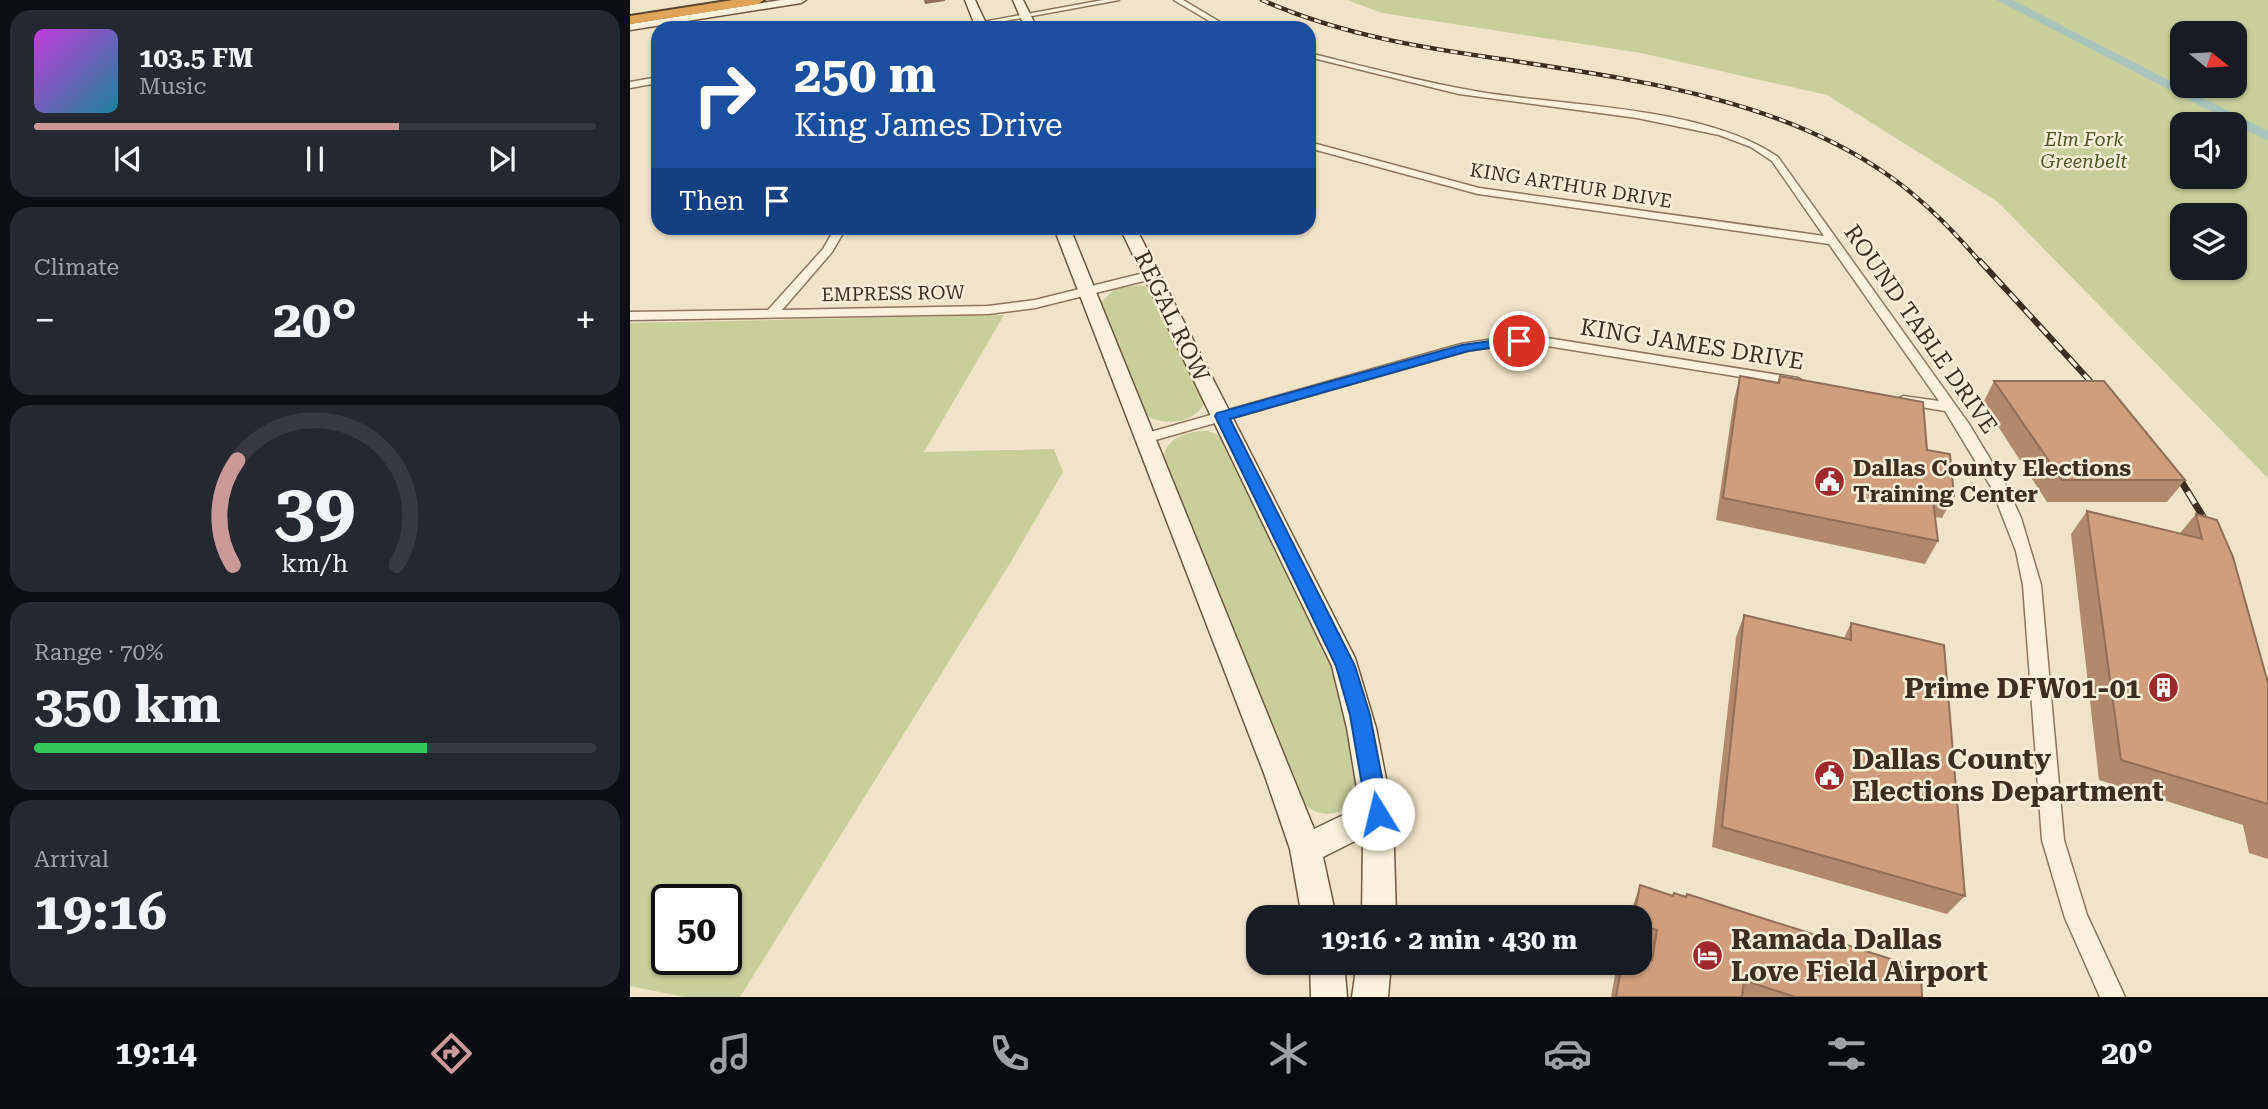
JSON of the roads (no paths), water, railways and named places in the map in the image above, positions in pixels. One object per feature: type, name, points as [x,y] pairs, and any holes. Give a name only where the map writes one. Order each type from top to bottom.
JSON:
[{"type":"highway","points":[[630,12],[696,0]]},
{"type":"highway","points":[[630,12],[717,0]]},
{"type":"highway","points":[[630,20],[758,0]]},
{"type":"main road","points":[[668,21],[801,0]]},
{"type":"main road","points":[[970,0],[979,21]]},
{"type":"main road","points":[[1017,0],[1028,21]]},
{"type":"main road","points":[[630,27],[651,24]]},
{"type":"main road","points":[[1065,235],[1279,776],[1306,849],[1317,905]]},
{"type":"main road","name":"REGAL ROW","points":[[1132,235],[1345,666],[1360,715],[1378,814],[1379,905]]},
{"type":"main road","points":[[1306,849],[1378,814]]},
{"type":"main road","points":[[1328,975],[1329,997]]},
{"type":"main road","points":[[1370,997],[1373,975]]},
{"type":"street","points":[[1003,21],[1115,0]]},
{"type":"street","points":[[1178,0],[1214,21]]},
{"type":"street","name":"ROUND TABLE DRIVE","points":[[1316,57],[1471,93],[1662,120],[1714,131],[1746,141],[1772,155],[1950,407],[1976,446],[2009,505],[2027,559],[2034,601],[2053,840],[2076,918],[2113,997]]},
{"type":"street","points":[[630,85],[651,81]]},
{"type":"street","name":"KING ARTHUR DRIVE","points":[[1316,147],[1478,191],[1833,241]]},
{"type":"street","points":[[772,313],[828,250],[836,235]]},
{"type":"street","name":"EMPRESS ROW","points":[[630,316],[988,310],[1035,304],[1152,275]]},
{"type":"street","name":"KING JAMES DRIVE","points":[[1145,438],[1466,347],[1519,341],[1547,341],[1811,384]]},
{"type":"street","points":[[1887,397],[1950,407]]},
{"type":"waterway","points":[[2003,0],[2268,137]]},
{"type":"railway","points":[[1262,0],[1322,22],[1383,39],[1654,85],[1703,96],[1798,127],[1843,147],[1899,183],[1936,215],[1981,263]]},
{"type":"railway","points":[[1980,261],[2102,394]]},
{"type":"railway","points":[[2170,470],[2183,484],[2213,533]]},
{"type":"place","name":"Dallas County Elections Training Center","points":[[1830,481]]},
{"type":"place","name":"Prime DFW01-01","points":[[2164,688]]},
{"type":"place","name":"Dallas County Elections Department","points":[[1829,775]]},
{"type":"place","name":"Ramada Dallas Love Field Airport","points":[[1708,955]]},
{"type":"park label","name":"Elm Fork Greenbelt","points":[[2084,150]]}]
